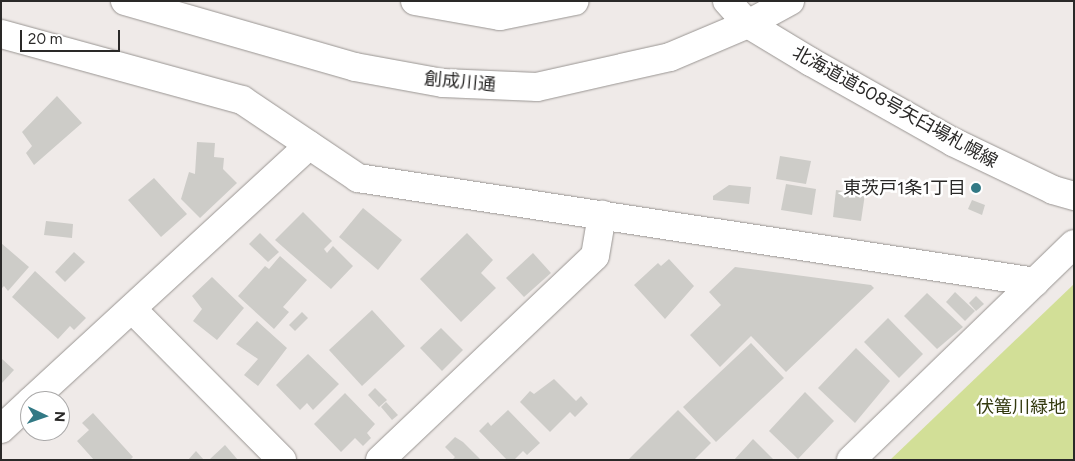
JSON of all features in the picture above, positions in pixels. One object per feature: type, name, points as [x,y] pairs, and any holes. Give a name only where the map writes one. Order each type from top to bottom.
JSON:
[{"type":"main road","name":"創成川通","points":[[125,1],[355,67],[443,84],[538,87],[670,57],[748,24],[790,1]]},
{"type":"main road","points":[[415,1],[500,16],[575,1]]},
{"type":"main road","name":"北海道道508号矢臼場札幌線","points":[[727,1],[748,24],[953,142],[1053,190],[1074,196]]},
{"type":"main road","points":[[6,41],[242,100],[358,178],[1035,282]]},
{"type":"main road","points":[[43,391],[309,145]]},
{"type":"main road","points":[[380,460],[595,256],[602,215]]},
{"type":"main road","points":[[851,460],[1074,244]]},
{"type":"main road","points":[[132,308],[282,460]]},
{"type":"main road","points":[[1,428],[20,412]]},
{"type":"green space","name":"伏篭川緑地","points":[[1074,284],[1074,460],[890,460]]},
{"type":"building","points":[[57,96],[82,123],[34,165],[26,153],[32,146],[22,132]]},
{"type":"building","points":[[197,142],[215,143],[214,157],[224,158],[223,169],[237,183],[200,218],[181,199],[189,172],[195,174]]},
{"type":"building","points":[[780,156],[811,161],[806,184],[776,179]]},
{"type":"building","points":[[154,178],[187,214],[161,237],[128,200]]},
{"type":"building","points":[[786,184],[816,189],[812,215],[781,210]]},
{"type":"building","points":[[729,185],[751,187],[749,204],[713,200],[713,196]]},
{"type":"building","points":[[836,190],[865,194],[861,221],[833,217]]},
{"type":"building","points":[[972,200],[985,205],[982,215],[968,209]]},
{"type":"building","points":[[363,208],[402,240],[378,270],[339,237]]},
{"type":"building","points":[[303,212],[332,241],[324,249],[327,253],[333,246],[353,266],[331,289],[275,240]]},
{"type":"building","points":[[46,221],[73,224],[72,238],[44,235]]},
{"type":"building","points":[[260,233],[279,252],[268,262],[249,244]]},
{"type":"building","points":[[467,233],[493,260],[481,273],[496,288],[461,322],[420,279]]},
{"type":"building","points":[[1,243],[29,267],[8,291],[4,286],[1,289]]},
{"type":"building","points":[[74,252],[85,262],[65,282],[55,272]]},
{"type":"building","points":[[533,253],[551,273],[524,297],[506,278]]},
{"type":"building","points":[[280,256],[307,280],[283,307],[289,312],[274,329],[238,296],[265,266],[269,269]]},
{"type":"building","points":[[669,259],[694,286],[665,319],[634,285],[658,263],[661,266]]},
{"type":"building","points":[[735,267],[871,285],[874,288],[786,372],[751,336],[720,367],[690,335],[721,305],[709,292]]},
{"type":"building","points":[[35,271],[86,318],[74,330],[70,326],[58,339],[12,297]]},
{"type":"building","points":[[212,277],[244,308],[217,340],[193,321],[202,309],[192,296]]},
{"type":"building","points":[[955,292],[975,311],[965,321],[946,302]]},
{"type":"building","points":[[927,293],[963,327],[937,349],[904,316]]},
{"type":"building","points":[[976,296],[984,304],[976,311],[969,303]]},
{"type":"building","points":[[372,310],[405,346],[362,386],[329,350]]},
{"type":"building","points":[[302,312],[308,318],[295,331],[289,325]]},
{"type":"building","points":[[888,318],[923,354],[899,378],[864,342]]},
{"type":"building","points":[[257,321],[287,348],[258,386],[244,375],[258,359],[236,344]]},
{"type":"building","points":[[441,328],[463,350],[442,371],[420,348]]},
{"type":"building","points":[[751,343],[784,378],[716,442],[683,407]]},
{"type":"building","points":[[856,348],[890,381],[855,423],[818,388]]},
{"type":"building","points":[[308,354],[339,384],[313,410],[307,403],[300,410],[276,385]]},
{"type":"building","points":[[1,358],[14,370],[1,384]]},
{"type":"building","points":[[554,379],[576,401],[581,396],[588,404],[575,417],[570,412],[550,432],[520,402],[530,391],[534,394]]},
{"type":"building","points":[[375,388],[387,400],[379,407],[368,395]]},
{"type":"building","points":[[805,392],[834,421],[798,459],[769,431]]},
{"type":"building","points":[[345,393],[375,424],[367,433],[371,438],[363,446],[355,438],[341,452],[314,424]]},
{"type":"building","points":[[386,402],[398,415],[392,420],[381,407]]},
{"type":"building","points":[[508,410],[540,443],[527,455],[523,451],[514,460],[507,460],[479,431],[488,422],[491,426]]},
{"type":"building","points":[[678,410],[711,443],[694,460],[628,460]]},
{"type":"building","points":[[93,413],[133,457],[130,460],[94,460],[77,441],[89,430],[82,423]]},
{"type":"building","points":[[455,437],[463,442],[481,460],[452,460],[455,457],[445,447]]},
{"type":"building","points":[[753,439],[774,460],[734,460]]},
{"type":"building","points":[[225,445],[238,460],[209,460]]},
{"type":"building","points":[[196,451],[204,460],[188,460]]},
{"type":"place","name":"東茨戸1条1丁目","points":[[976,188]]}]
